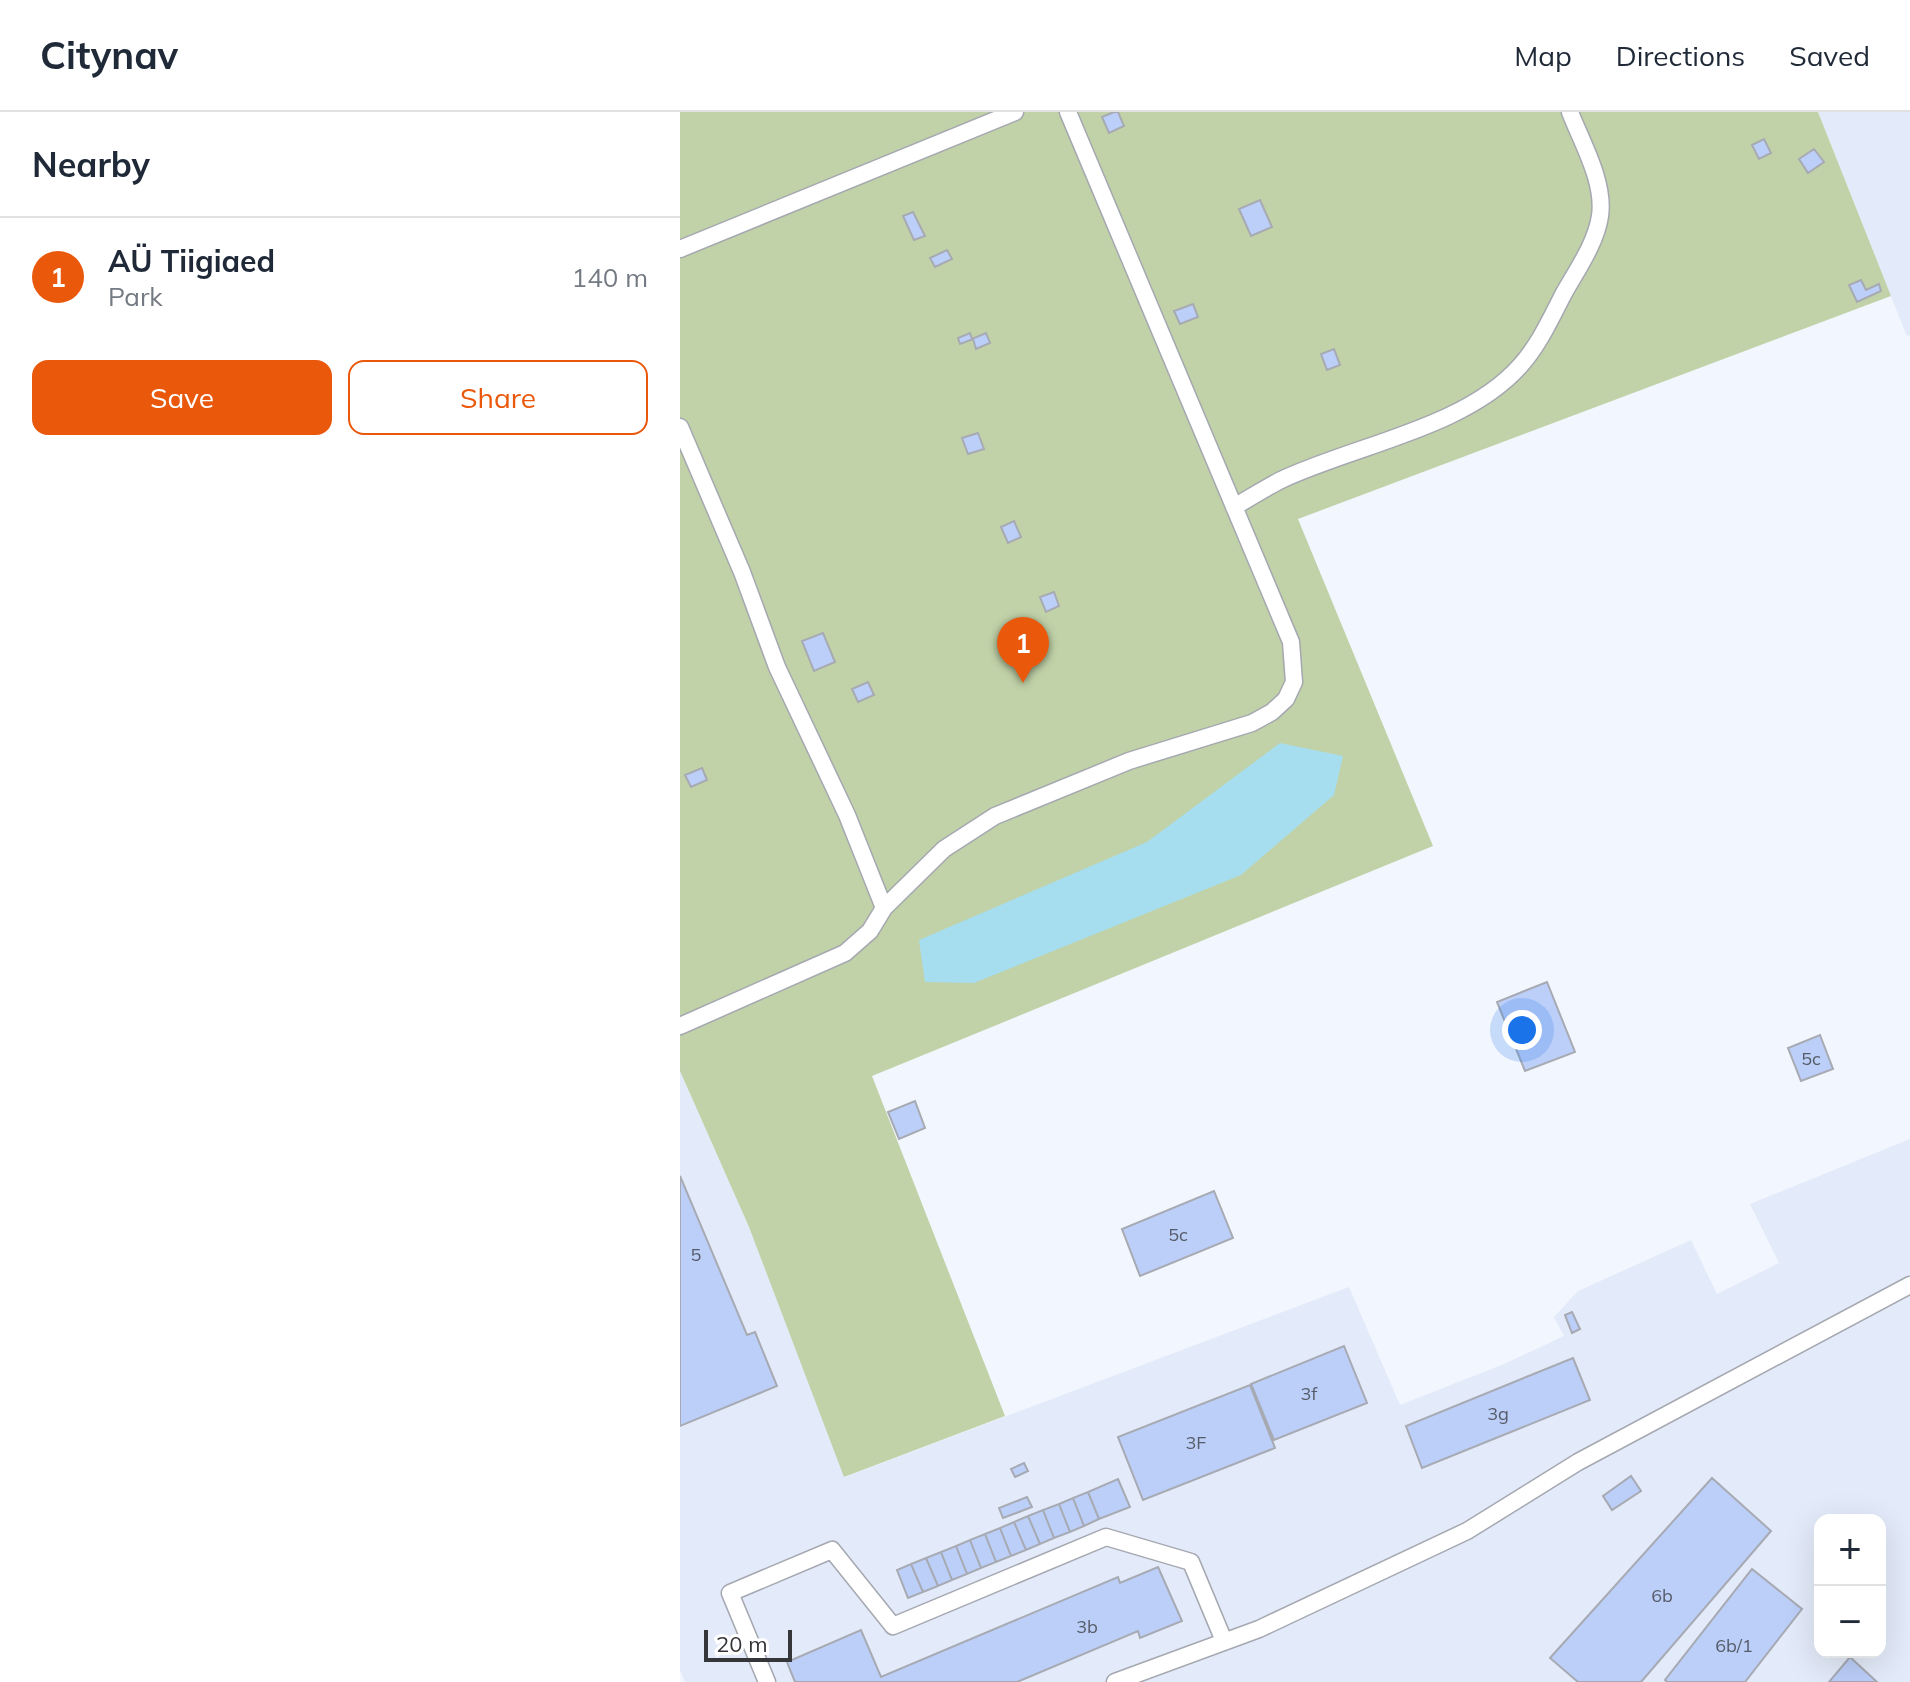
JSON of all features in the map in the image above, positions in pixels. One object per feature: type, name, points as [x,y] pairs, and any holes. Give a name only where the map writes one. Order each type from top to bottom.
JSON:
[{"type":"lane","points":[[680,249],[1015,112]]},
{"type":"lane","points":[[680,1026],[845,953],[870,931],[884,908],[944,849],[995,816],[1129,761],[1252,723],[1272,712],[1286,699],[1294,682],[1291,642],[1068,112]]},
{"type":"lane","points":[[1234,507],[1281,480],[1426,425],[1462,408],[1520,367],[1538,342],[1589,246],[1600,215],[1597,181],[1570,112]]},
{"type":"lane","points":[[680,427],[742,572],[777,667],[847,815],[884,908]]},
{"type":"lane","points":[[1115,1682],[1259,1629],[1467,1531],[1578,1462],[1910,1285]]},
{"type":"lane","points":[[767,1682],[730,1593],[832,1550],[893,1626],[1106,1537],[1191,1562],[1224,1641]]},
{"type":"shaded area","points":[[1818,112],[1910,112],[1910,335],[1907,336]]},
{"type":"shaded area","points":[[680,1071],[749,1227],[845,1477],[1349,1287],[1400,1405],[1504,1364],[1564,1336],[1554,1317],[1578,1291],[1691,1240],[1717,1294],[1779,1263],[1750,1204],[1910,1139],[1910,1682],[685,1682],[680,1670]]},
{"type":"green space","points":[[680,112],[1818,112],[1891,296],[1298,519],[1433,846],[872,1076],[1005,1416],[844,1477],[749,1227],[680,1071]]},
{"type":"water","points":[[1280,743],[1343,756],[1334,795],[1241,875],[974,983],[925,982],[919,940],[1147,842]]},
{"type":"building","points":[[1118,112],[1124,126],[1109,133],[1102,117]]},
{"type":"building","points":[[1764,139],[1771,153],[1759,159],[1752,145]]},
{"type":"building","points":[[1814,149],[1824,162],[1808,173],[1799,159]]},
{"type":"building","points":[[1260,200],[1272,227],[1251,236],[1239,209]]},
{"type":"building","points":[[913,212],[925,236],[914,240],[903,216]]},
{"type":"building","points":[[947,250],[952,259],[935,267],[930,258]]},
{"type":"building","points":[[1861,280],[1866,290],[1879,284],[1881,291],[1857,302],[1849,285]]},
{"type":"building","points":[[1193,304],[1198,317],[1180,324],[1174,311]]},
{"type":"building","points":[[970,333],[972,339],[986,333],[990,343],[976,349],[973,339],[960,344],[958,338]]},
{"type":"building","points":[[1334,349],[1340,365],[1327,370],[1321,354]]},
{"type":"building","points":[[978,433],[984,449],[968,454],[962,438]]},
{"type":"building","points":[[1014,521],[1021,537],[1008,543],[1001,527]]},
{"type":"building","points":[[1054,592],[1059,606],[1046,612],[1040,597]]},
{"type":"building","points":[[823,633],[835,662],[814,671],[802,641]]},
{"type":"building","points":[[868,682],[874,695],[858,702],[852,689]]},
{"type":"building","points":[[702,768],[707,780],[691,787],[685,775]]},
{"type":"building","points":[[1547,982],[1575,1052],[1525,1071],[1497,1002]]},
{"type":"building","points":[[1820,1035],[1833,1069],[1801,1081],[1788,1048]]},
{"type":"building","points":[[915,1101],[925,1128],[899,1139],[888,1112]]},
{"type":"building","points":[[680,1176],[747,1335],[755,1332],[777,1386],[680,1426]]},
{"type":"building","points":[[1214,1191],[1233,1238],[1140,1276],[1122,1229]]},
{"type":"building","points":[[1572,1312],[1580,1329],[1572,1333],[1565,1315]]},
{"type":"building","points":[[1344,1346],[1367,1403],[1274,1440],[1251,1384]]},
{"type":"building","points":[[1573,1358],[1590,1400],[1422,1468],[1406,1426]]},
{"type":"building","points":[[1250,1385],[1275,1448],[1143,1500],[1118,1437]]},
{"type":"building","points":[[1024,1463],[1028,1471],[1015,1477],[1011,1469]]},
{"type":"building","points":[[1631,1476],[1641,1491],[1612,1510],[1603,1496]]},
{"type":"building","points":[[1712,1478],[1771,1531],[1641,1682],[1578,1682],[1550,1658]]},
{"type":"building","points":[[1118,1479],[1130,1507],[1099,1519],[1088,1492]]},
{"type":"building","points":[[1088,1492],[1099,1519],[1084,1526],[1073,1498]]},
{"type":"building","points":[[1027,1497],[1032,1507],[1003,1518],[999,1508]]},
{"type":"building","points":[[1073,1498],[1084,1526],[1070,1532],[1059,1504]]},
{"type":"building","points":[[1059,1504],[1070,1532],[1054,1538],[1043,1510]]},
{"type":"building","points":[[1043,1510],[1054,1538],[1040,1544],[1028,1516]]},
{"type":"building","points":[[1028,1516],[1040,1544],[1026,1550],[1014,1522]]},
{"type":"building","points":[[1014,1522],[1026,1550],[1011,1556],[1000,1528]]},
{"type":"building","points":[[1000,1528],[1011,1556],[996,1562],[985,1534]]},
{"type":"building","points":[[985,1534],[996,1562],[981,1568],[970,1540]]},
{"type":"building","points":[[970,1540],[981,1568],[967,1574],[956,1546]]},
{"type":"building","points":[[956,1546],[967,1574],[952,1580],[941,1552]]},
{"type":"building","points":[[941,1552],[952,1580],[938,1586],[926,1558]]},
{"type":"building","points":[[926,1558],[938,1586],[923,1592],[911,1564]]},
{"type":"building","points":[[911,1564],[923,1592],[908,1598],[897,1570]]},
{"type":"building","points":[[1158,1567],[1182,1621],[1140,1638],[1138,1631],[1017,1682],[795,1682],[787,1662],[861,1630],[881,1677],[1118,1577],[1120,1583]]},
{"type":"building","points":[[1752,1569],[1802,1609],[1745,1682],[1667,1682],[1665,1680]]},
{"type":"building","points":[[1851,1658],[1877,1682],[1829,1682]]},
{"type":"place","name":"AÜ Tiigiaed","points":[[1023,683]]}]
